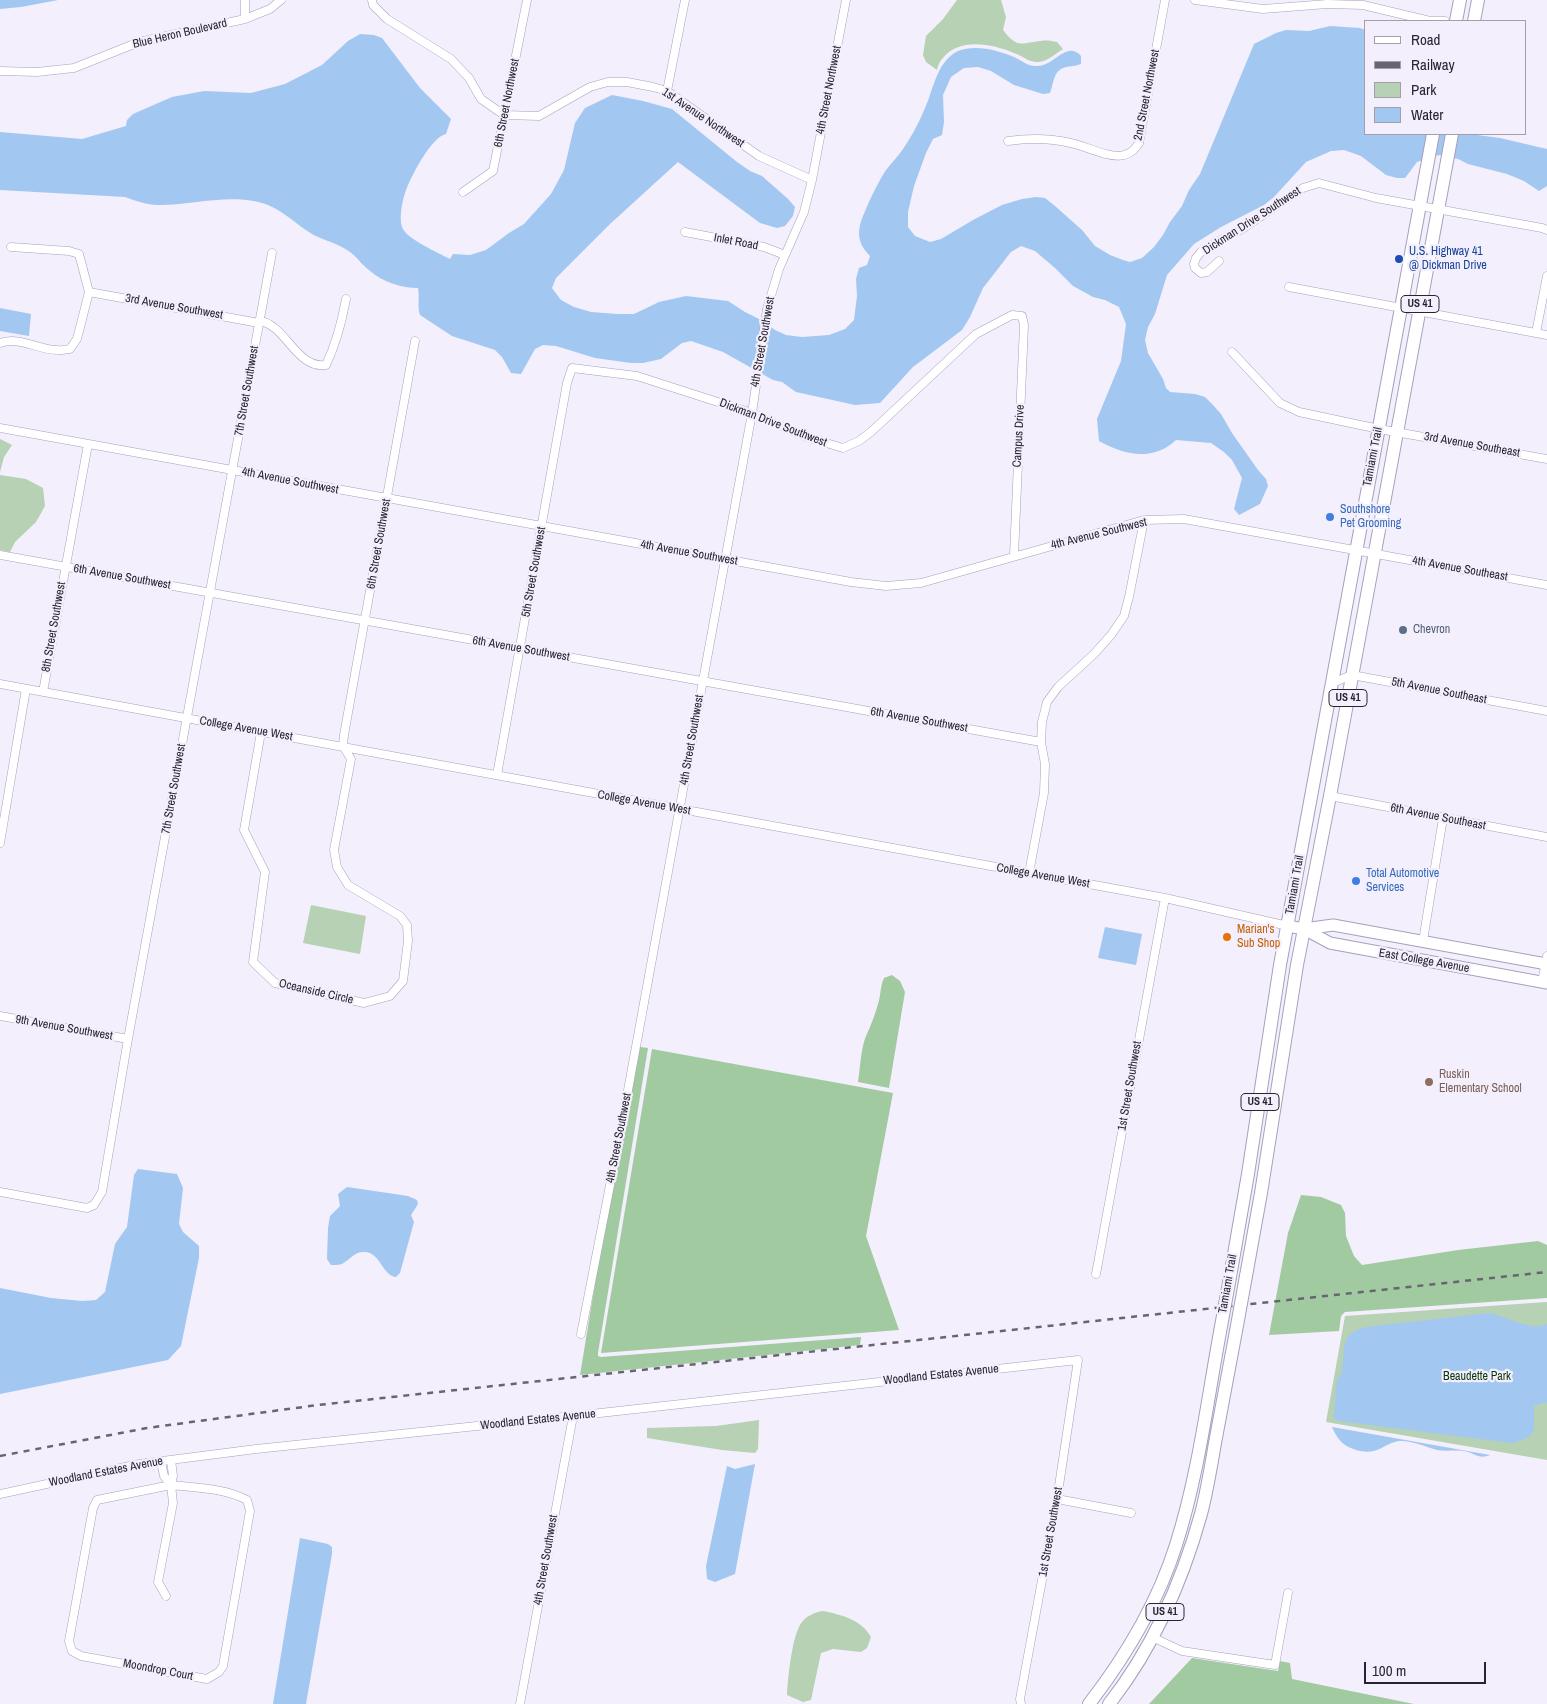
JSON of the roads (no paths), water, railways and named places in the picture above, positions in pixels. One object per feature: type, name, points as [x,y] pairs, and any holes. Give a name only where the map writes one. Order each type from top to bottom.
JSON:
[{"type":"main road","points":[[1456,20],[1460,0]]},
{"type":"main road","points":[[1474,20],[1478,0]]},
{"type":"main road","name":"Tamiami Trail","points":[[1089,1704],[1106,1682],[1138,1631],[1166,1571],[1176,1545],[1193,1477],[1248,1174],[1272,1013],[1434,135]]},
{"type":"main road","name":"Tamiami Trail","points":[[1109,1704],[1136,1666],[1152,1637],[1180,1577],[1202,1512],[1246,1276],[1304,929],[1452,135]]},
{"type":"main road","points":[[1316,773],[1324,793],[1330,796]]},
{"type":"main road","name":"East College Avenue","points":[[1304,929],[1333,925],[1546,962]]},
{"type":"main road","name":"East College Avenue","points":[[1288,926],[1304,929],[1330,943],[1545,983]]},
{"type":"street","name":"Blue Heron Boulevard","points":[[245,0],[245,19]]},
{"type":"street","name":"Blue Heron Boulevard","points":[[0,71],[37,72],[74,68],[139,42],[245,19],[270,9],[281,0]]},
{"type":"street","points":[[372,0],[373,5],[387,19],[451,59],[469,78],[481,99],[504,115]]},
{"type":"street","name":"6th Street Northwest","points":[[463,192],[494,171],[527,0]]},
{"type":"street","points":[[666,91],[685,0]]},
{"type":"street","name":"4th Street Northwest","points":[[812,180],[846,0]]},
{"type":"street","name":"2nd Street Northwest","points":[[1008,141],[1038,137],[1070,143],[1114,156],[1124,156],[1134,151],[1139,143],[1166,0]]},
{"type":"street","points":[[1195,0],[1263,9],[1327,2],[1363,5],[1426,20]]},
{"type":"street","name":"1st Avenue Northwest","points":[[504,115],[539,116],[590,87],[608,82],[636,84],[666,91],[759,156],[812,180]]},
{"type":"street","name":"4th Street Southwest","points":[[581,1334],[752,413],[767,309],[779,270],[804,212],[812,180]]},
{"type":"street","name":"Dickman Drive Southwest","points":[[1219,261],[1207,272],[1201,273],[1194,268],[1196,258],[1211,245],[1242,229],[1302,188],[1319,183],[1419,207],[1547,230]]},
{"type":"street","name":"Inlet Road","points":[[685,232],[764,247],[785,255]]},
{"type":"street","points":[[0,343],[4,341],[27,343],[56,351],[70,349],[77,340],[89,292],[79,254],[68,251],[11,247]]},
{"type":"street","name":"7th Street Southwest","points":[[0,1192],[87,1208],[94,1205],[102,1192],[128,1039],[272,253]]},
{"type":"street","points":[[1536,333],[1547,276]]},
{"type":"street","points":[[1289,287],[1547,335]]},
{"type":"street","name":"3rd Avenue Southwest","points":[[89,292],[260,322]]},
{"type":"street","points":[[260,322],[270,324],[295,350],[310,362],[320,366],[326,365],[342,320],[346,298]]},
{"type":"street","name":"Dickman Drive Southwest","points":[[572,368],[637,376],[752,413],[806,438],[843,448],[859,441],[872,431],[976,334],[1012,315],[1022,316]]},
{"type":"street","name":"Campus Drive","points":[[1014,556],[1024,325],[1022,316]]},
{"type":"street","name":"6th Street Southwest","points":[[343,746],[415,341]]},
{"type":"street","points":[[1232,352],[1280,403],[1299,412],[1396,432]]},
{"type":"street","name":"5th Street Southwest","points":[[497,776],[567,383],[572,368]]},
{"type":"street","name":"4th Avenue Southwest","points":[[0,428],[724,560],[851,582],[886,586],[921,583],[1144,520],[1184,519],[1374,554]]},
{"type":"street","name":"3rd Avenue Southeast","points":[[1396,432],[1547,459]]},
{"type":"street","name":"8th Street Southwest","points":[[43,692],[88,444]]},
{"type":"street","points":[[1029,873],[1044,793],[1045,764],[1041,742],[1042,722],[1047,702],[1058,687],[1094,654],[1111,635],[1124,616],[1144,520]]},
{"type":"street","name":"4th Avenue Southeast","points":[[1374,554],[1547,585]]},
{"type":"street","name":"6th Avenue Southwest","points":[[0,555],[1041,742]]},
{"type":"street","points":[[1332,683],[1352,675]]},
{"type":"street","name":"5th Avenue Southeast","points":[[1352,675],[1547,711]]},
{"type":"street","name":"College Avenue West","points":[[0,684],[1165,898],[1288,926]]},
{"type":"street","points":[[0,843],[3,812],[26,689]]},
{"type":"street","name":"Oceanside Circle","points":[[261,732],[244,830],[266,872],[253,962],[275,983],[364,1003],[390,996],[404,982],[408,941],[407,925],[400,916],[348,885],[337,867],[334,850],[351,759],[343,746]]},
{"type":"street","name":"6th Avenue Southeast","points":[[1330,796],[1547,837]]},
{"type":"street","points":[[1423,941],[1443,818]]},
{"type":"street","name":"1st Street Southwest","points":[[1096,1274],[1165,898]]},
{"type":"street","points":[[1545,983],[1546,962]]},
{"type":"street","name":"9th Avenue Southwest","points":[[0,1016],[128,1039]]},
{"type":"street","name":"1st Street Southwest","points":[[1021,1704],[1020,1698],[1057,1499],[1078,1360]]},
{"type":"street","name":"Woodland Estates Avenue","points":[[0,1494],[139,1464],[256,1449],[1078,1360]]},
{"type":"street","name":"4th Street Southwest","points":[[520,1704],[573,1416]]},
{"type":"street","points":[[166,1596],[158,1582],[173,1503],[171,1460]]},
{"type":"street","points":[[161,1462],[164,1476],[171,1485]]},
{"type":"street","name":"Moondrop Court","points":[[171,1485],[236,1494],[247,1500],[250,1511],[223,1666],[219,1672],[207,1679],[81,1656],[72,1651],[69,1641],[93,1508],[97,1500],[171,1485]]},
{"type":"street","points":[[1057,1499],[1131,1513]]},
{"type":"street","points":[[1152,1637],[1182,1651],[1275,1665],[1288,1593]]},
{"type":"water","points":[[0,0],[58,0],[0,9]]},
{"type":"water","points":[[1330,26],[1364,29],[1364,135],[1478,135],[1500,138],[1547,149],[1547,186],[1539,191],[1524,181],[1507,174],[1439,155],[1417,162],[1405,178],[1397,178],[1386,175],[1361,156],[1344,150],[1331,151],[1306,162],[1274,197],[1264,205],[1221,227],[1194,244],[1167,275],[1145,340],[1148,353],[1166,388],[1170,392],[1195,394],[1205,397],[1221,414],[1232,433],[1266,479],[1268,486],[1260,504],[1239,515],[1234,509],[1242,478],[1232,460],[1211,443],[1176,440],[1158,451],[1138,454],[1119,450],[1099,441],[1097,419],[1121,361],[1126,324],[1119,307],[1105,300],[1093,297],[1073,286],[1035,251],[1021,246],[1011,252],[983,288],[962,330],[913,367],[880,403],[855,405],[796,392],[782,382],[773,380],[723,352],[691,341],[682,343],[661,359],[643,363],[595,358],[556,346],[543,345],[535,349],[521,374],[511,373],[502,357],[495,350],[452,336],[420,315],[418,288],[405,287],[380,278],[366,268],[353,254],[336,244],[312,234],[280,211],[268,205],[255,201],[228,199],[154,205],[125,197],[0,190],[0,132],[82,139],[126,126],[127,120],[133,114],[172,97],[204,91],[251,93],[285,84],[322,65],[348,41],[360,34],[374,35],[382,38],[420,88],[451,119],[446,134],[434,142],[422,159],[411,178],[404,197],[401,215],[402,227],[416,241],[450,259],[453,254],[470,255],[486,250],[524,224],[551,194],[564,170],[575,123],[585,108],[612,95],[643,101],[672,109],[737,162],[750,171],[762,176],[795,207],[793,216],[785,226],[777,228],[760,223],[678,162],[610,224],[556,278],[552,288],[561,300],[574,307],[591,312],[617,314],[634,314],[659,302],[686,296],[728,301],[786,335],[802,337],[829,335],[845,329],[854,320],[857,296],[856,279],[859,268],[867,265],[870,256],[862,246],[859,238],[860,225],[868,205],[886,170],[905,147],[916,127],[942,65],[958,51],[972,48],[994,50],[1034,66],[1044,65],[1065,52],[1071,51],[1081,56],[1081,64],[1066,67],[1059,71],[1056,74],[1050,93],[1043,94],[1014,85],[991,71],[978,67],[964,68],[951,77],[943,95],[944,122],[942,135],[933,139],[926,153],[914,186],[908,212],[908,227],[915,236],[930,242],[941,239],[1002,205],[1022,199],[1045,198],[1082,230],[1095,246],[1110,255],[1130,262],[1142,258],[1154,247],[1182,206],[1189,190],[1200,174],[1254,44],[1286,30],[1309,31]]},
{"type":"water","points":[[0,308],[31,314],[29,336],[0,331]]},
{"type":"water","points":[[1105,927],[1142,934],[1136,965],[1098,958]]},
{"type":"water","points":[[138,1169],[177,1174],[183,1188],[179,1224],[183,1232],[199,1246],[199,1258],[181,1346],[168,1360],[0,1394],[0,1288],[51,1298],[82,1301],[96,1300],[105,1292],[115,1244],[127,1227],[134,1175]]},
{"type":"water","points":[[347,1187],[408,1196],[417,1200],[418,1204],[411,1215],[414,1222],[400,1273],[396,1277],[387,1272],[374,1255],[369,1253],[357,1253],[340,1265],[331,1265],[327,1259],[330,1216],[340,1206],[338,1194]]},
{"type":"water","name":"Beaudette Park","points":[[1488,1313],[1526,1325],[1541,1326],[1547,1324],[1547,1404],[1545,1402],[1534,1406],[1533,1431],[1527,1438],[1512,1443],[1334,1419],[1337,1379],[1342,1373],[1344,1348],[1347,1338],[1355,1331],[1366,1327]]},
{"type":"water","points":[[1332,1427],[1490,1455],[1481,1457],[1464,1451],[1437,1450],[1417,1443],[1403,1441],[1397,1441],[1377,1450],[1364,1452],[1344,1444]]},
{"type":"water","points":[[755,1464],[735,1574],[715,1582],[707,1579],[706,1566],[727,1466],[735,1469]]},
{"type":"water","points":[[300,1538],[328,1544],[332,1547],[332,1554],[306,1704],[273,1704]]},
{"type":"railway","points":[[0,1456],[147,1428],[318,1405],[1547,1272]]},
{"type":"place","name":"U.S. Highway 41 @ Dickman Drive","points":[[1399,259]]},
{"type":"place","name":"Southshore Pet Grooming","points":[[1330,517]]},
{"type":"place","name":"Chevron","points":[[1403,630]]},
{"type":"place","name":"Total Automotive Services","points":[[1356,881]]},
{"type":"place","name":"Marian's Sub Shop","points":[[1227,937]]},
{"type":"place","name":"Ruskin Elementary School","points":[[1429,1082]]}]
